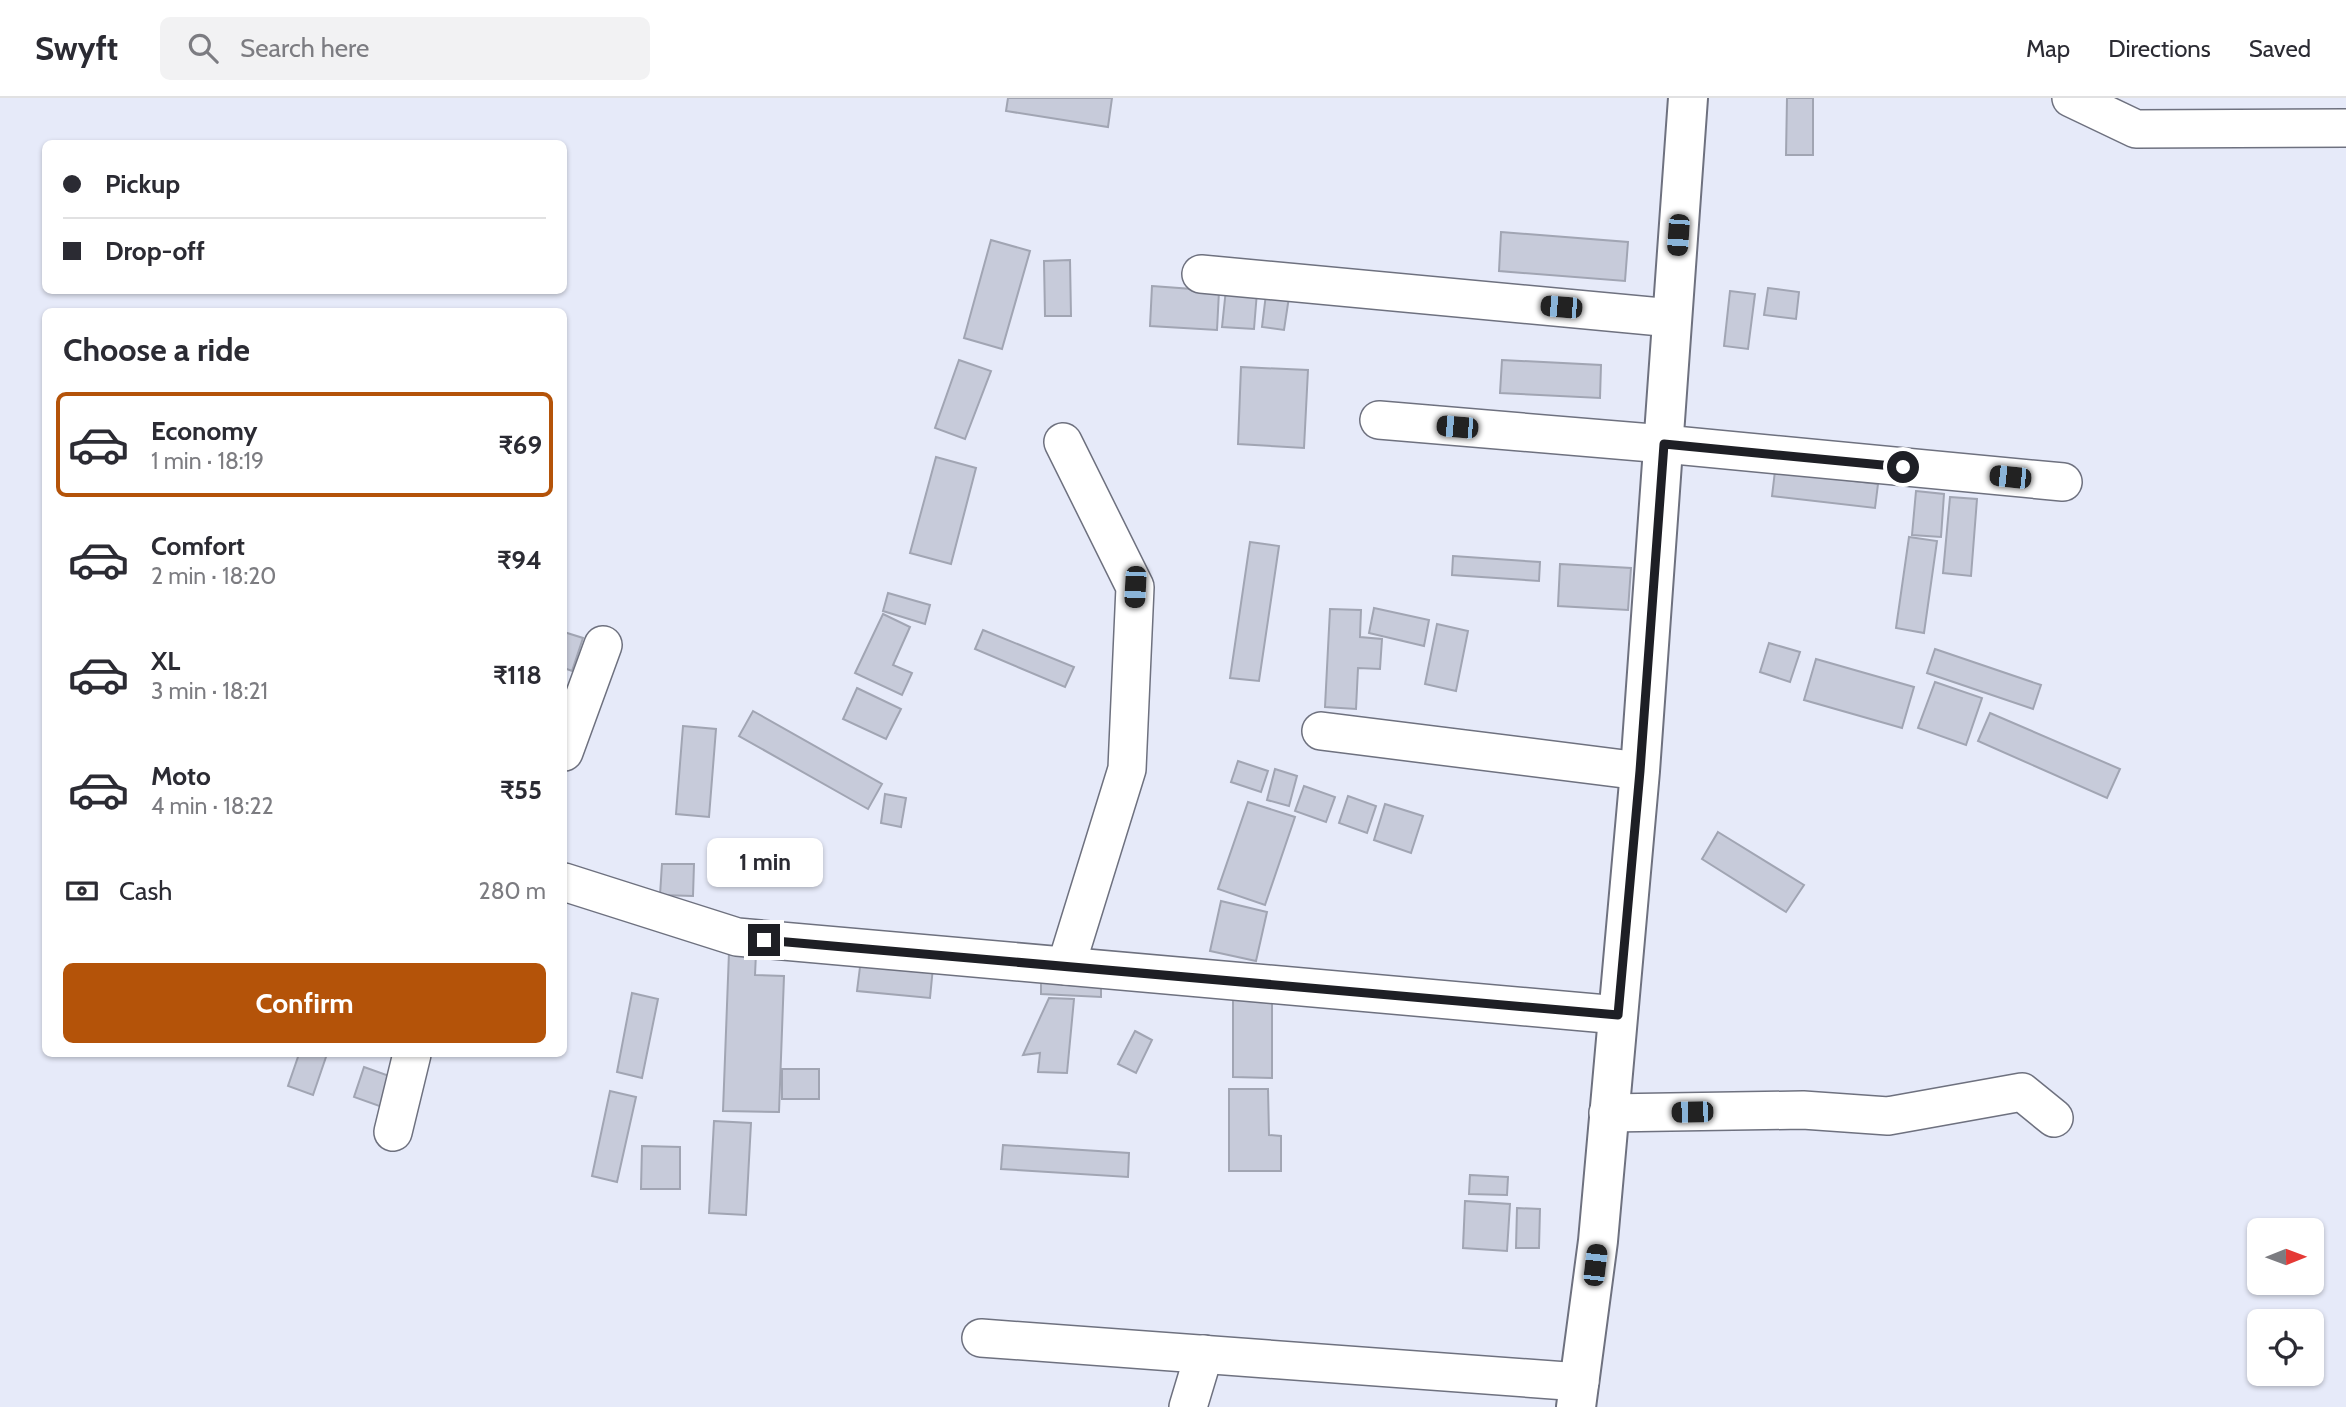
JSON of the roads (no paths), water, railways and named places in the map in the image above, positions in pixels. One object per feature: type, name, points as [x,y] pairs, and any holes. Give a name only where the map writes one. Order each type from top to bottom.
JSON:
[{"type":"main road","points":[[1578,1394],[1598,1241],[1640,771],[1688,98]]},
{"type":"street","points":[[2071,98],[2136,130],[2346,128]]},
{"type":"street","points":[[1201,274],[1672,318]]},
{"type":"street","points":[[1379,421],[1664,444],[2063,482]]},
{"type":"street","points":[[1063,442],[1135,587],[1127,769],[1066,966]]},
{"type":"street","points":[[567,744],[603,645]]},
{"type":"street","points":[[1321,731],[1640,771]]},
{"type":"street","points":[[567,883],[737,937],[1618,1015]]},
{"type":"street","points":[[393,1132],[411,1057]]},
{"type":"street","points":[[1608,1113],[1803,1110],[1888,1116],[2022,1092],[2054,1118]]},
{"type":"street","points":[[981,1338],[1204,1354],[1578,1394]]},
{"type":"street","points":[[1188,1407],[1204,1354]]}]
